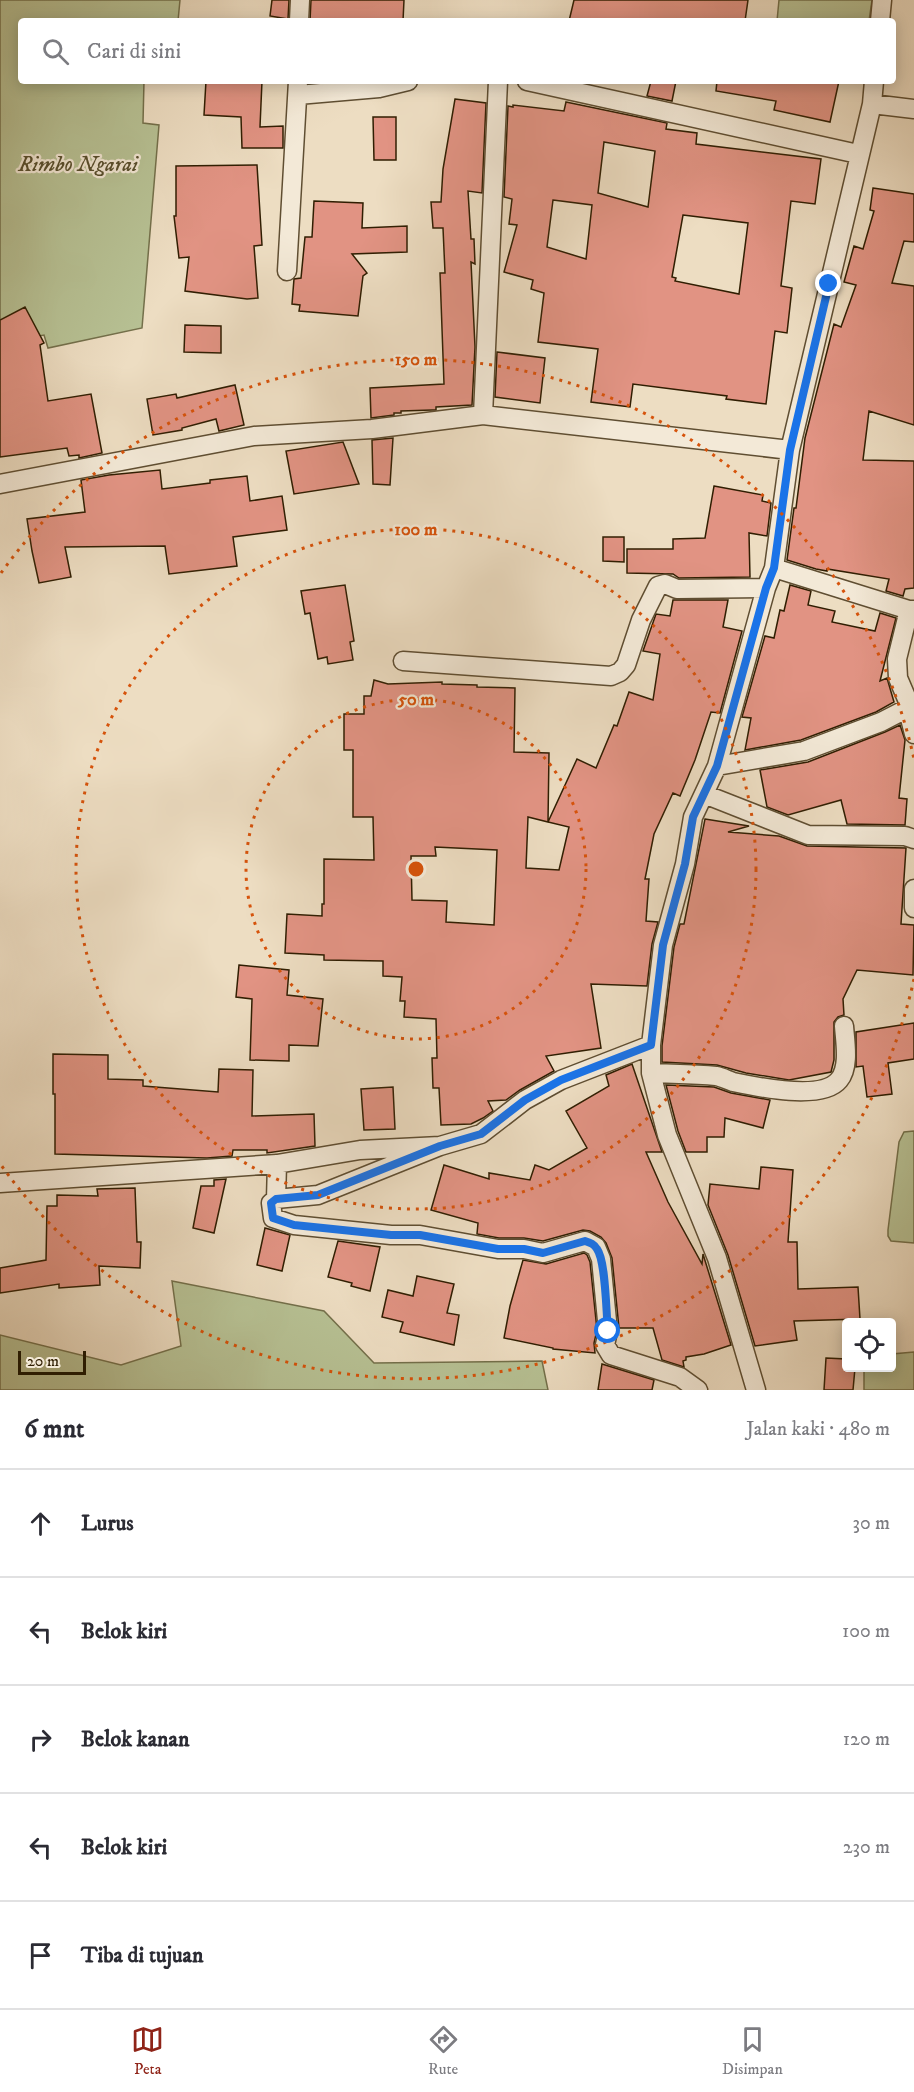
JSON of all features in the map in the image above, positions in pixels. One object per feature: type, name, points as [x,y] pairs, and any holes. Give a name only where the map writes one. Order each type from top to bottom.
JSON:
[{"type":"street","points":[[299,18],[300,0]]},
{"type":"street","points":[[880,18],[882,0]]},
{"type":"street","points":[[287,271],[298,88],[379,88],[396,84]]},
{"type":"street","points":[[483,415],[498,84]]},
{"type":"street","points":[[541,84],[858,154]]},
{"type":"street","points":[[752,1389],[717,1258],[667,1135],[651,1072],[651,1045],[663,945],[685,864],[693,817],[717,766],[766,588],[774,568],[790,450],[858,154],[872,104],[874,84]]},
{"type":"street","points":[[872,104],[914,109]]},
{"type":"street","points":[[0,484],[254,436],[372,429],[483,415],[790,450]]},
{"type":"street","points":[[774,568],[911,610],[897,660],[898,678],[912,705],[909,714],[914,734]]},
{"type":"street","points":[[403,661],[611,675],[620,672],[626,665],[641,620],[658,586],[665,584],[677,589],[766,588]]},
{"type":"street","points":[[717,766],[804,751],[881,722],[912,705]]},
{"type":"street","points":[[704,794],[808,835],[905,836],[914,839]]},
{"type":"street","points":[[914,889],[914,908]]},
{"type":"street","points":[[651,1072],[718,1076],[780,1092],[821,1090],[832,1086],[842,1077],[845,1061],[844,1026]]},
{"type":"street","points":[[651,1045],[561,1080],[525,1100],[481,1134],[440,1146],[318,1195],[276,1199],[271,1203],[273,1218],[294,1225],[391,1235],[420,1235],[498,1249],[524,1249],[543,1253],[585,1241],[592,1243],[602,1259],[608,1331],[605,1345],[611,1355],[680,1377],[698,1390]]},
{"type":"street","points":[[0,1183],[276,1164],[360,1150],[440,1146]]},
{"type":"street","points":[[276,1164],[276,1199]]},
{"type":"green space","name":"Rimbo Ngarai","points":[[0,0],[180,0],[178,18],[18,18],[18,84],[144,84],[143,123],[159,125],[142,328],[48,348],[44,335],[0,343]]},
{"type":"green space","points":[[779,0],[872,0],[869,18],[777,18]]},
{"type":"green space","points":[[914,1131],[914,1243],[891,1241],[888,1230],[899,1142],[904,1132]]},
{"type":"green space","points":[[172,1281],[324,1311],[374,1363],[542,1361],[548,1390],[0,1390],[0,1335],[121,1365],[181,1346]]},
{"type":"green space","points":[[914,1352],[914,1390],[864,1390],[864,1372],[896,1372],[896,1354]]},
{"type":"building","points":[[272,0],[289,0],[288,18],[270,16]]},
{"type":"building","points":[[311,0],[404,0],[403,18],[310,18]]},
{"type":"building","points":[[574,0],[748,0],[745,18],[570,18]]},
{"type":"building","points":[[206,84],[262,84],[260,127],[283,126],[283,148],[242,148],[241,117],[204,115]]},
{"type":"building","points":[[650,84],[675,84],[672,101],[647,96]]},
{"type":"building","points":[[717,84],[838,84],[830,122],[774,110],[776,101],[716,91]]},
{"type":"building","points":[[455,99],[486,103],[482,193],[468,191],[475,264],[471,262],[475,347],[472,405],[436,407],[436,410],[401,411],[394,415],[371,418],[370,388],[444,384],[440,273],[445,273],[443,228],[433,228],[431,202],[441,202],[443,169]]},
{"type":"building","points":[[566,102],[667,123],[666,129],[697,133],[696,144],[821,159],[815,204],[791,201],[781,286],[792,288],[787,333],[775,331],[766,404],[726,399],[727,396],[633,384],[630,407],[591,402],[598,349],[538,342],[544,293],[531,289],[533,280],[504,272],[517,225],[509,224],[512,199],[504,197],[508,106],[564,111]],"holes":[[[604,142],[655,151],[648,207],[598,193]],[[553,200],[592,205],[586,259],[547,247]],[[683,215],[748,223],[739,294],[675,281],[676,278],[672,277]]]},
{"type":"building","points":[[373,117],[396,117],[396,160],[374,160]]},
{"type":"building","points":[[257,165],[262,245],[254,246],[258,298],[247,299],[185,291],[189,257],[179,258],[174,216],[176,216],[176,166]]},
{"type":"building","points":[[873,188],[914,194],[914,242],[904,241],[892,283],[914,286],[914,425],[869,411],[863,460],[914,461],[914,588],[905,589],[903,596],[886,591],[889,579],[816,569],[787,560],[805,438],[834,324],[841,327],[856,285],[844,282],[854,246],[863,249],[874,211],[870,210]]},
{"type":"building","points":[[314,201],[363,203],[362,228],[407,226],[407,252],[352,254],[367,273],[363,276],[358,316],[299,311],[300,305],[292,304],[294,279],[301,278],[305,237],[312,237]]},
{"type":"building","points":[[25,307],[44,343],[40,345],[48,401],[91,394],[102,453],[79,458],[79,455],[69,456],[67,448],[0,457],[0,320]]},
{"type":"building","points":[[185,325],[221,326],[221,353],[184,352]]},
{"type":"building","points":[[497,352],[545,358],[540,403],[495,397]]},
{"type":"building","points":[[235,385],[244,425],[219,431],[216,419],[182,428],[182,430],[153,435],[147,399],[176,394],[177,398]]},
{"type":"building","points":[[393,438],[390,485],[373,484],[372,440]]},
{"type":"building","points":[[343,442],[359,484],[294,494],[286,451]]},
{"type":"building","points":[[160,470],[162,489],[247,476],[250,501],[282,496],[287,530],[233,537],[237,566],[169,574],[165,546],[65,547],[71,577],[39,583],[27,519],[85,512],[81,480]]},
{"type":"building","points":[[714,486],[763,495],[762,501],[771,503],[767,536],[749,533],[750,577],[679,578],[673,574],[627,573],[627,549],[673,549],[673,539],[705,538]]},
{"type":"building","points":[[603,537],[624,537],[624,562],[603,561]]},
{"type":"building","points":[[345,585],[354,641],[350,642],[353,660],[328,664],[327,657],[318,659],[310,613],[305,614],[301,591]]},
{"type":"building","points":[[790,585],[811,591],[808,605],[835,611],[832,622],[875,631],[880,613],[896,618],[880,681],[887,678],[894,702],[876,712],[801,740],[745,750],[751,718],[742,717],[765,636],[774,638],[780,610],[784,611]]},
{"type":"building","points":[[673,600],[728,600],[723,627],[742,631],[720,713],[711,712],[680,796],[673,793],[654,834],[645,879],[649,879],[646,921],[658,922],[652,944],[647,986],[591,984],[601,1048],[546,1056],[554,1071],[506,1100],[488,1101],[493,1111],[483,1118],[471,1124],[441,1125],[439,1088],[433,1088],[432,1058],[437,1058],[436,1019],[404,1017],[405,1001],[400,1001],[402,977],[383,976],[383,961],[324,960],[324,955],[285,953],[287,914],[322,916],[324,859],[374,860],[373,817],[353,817],[353,750],[344,750],[344,714],[364,714],[364,696],[371,696],[374,680],[388,684],[442,682],[442,684],[477,685],[477,687],[515,688],[514,752],[549,753],[548,822],[577,759],[596,768],[614,725],[617,726],[629,692],[653,700],[660,654],[643,651],[656,614],[670,616]],"holes":[[[528,817],[569,827],[559,870],[526,868]],[[435,847],[497,850],[494,925],[446,922],[447,901],[412,900],[411,856],[436,856]]]},
{"type":"building","points":[[900,725],[905,740],[899,798],[907,799],[905,825],[847,824],[841,800],[788,815],[767,807],[760,770],[808,762]]},
{"type":"building","points":[[705,819],[749,826],[728,832],[779,836],[807,846],[906,848],[901,924],[914,925],[913,975],[857,970],[843,999],[844,1015],[838,1017],[834,1022],[834,1060],[831,1072],[789,1080],[746,1073],[717,1065],[662,1062],[674,947],[680,924],[684,924]]},
{"type":"building","points":[[239,965],[289,970],[287,995],[323,999],[318,1046],[289,1045],[289,1061],[250,1060],[252,999],[236,997]]},
{"type":"building","points":[[914,1023],[914,1059],[888,1063],[892,1094],[867,1097],[863,1066],[856,1067],[856,1032]]},
{"type":"building","points":[[53,1054],[108,1055],[108,1079],[143,1080],[143,1086],[218,1092],[219,1069],[253,1070],[252,1116],[314,1114],[315,1146],[267,1153],[267,1150],[233,1150],[232,1156],[207,1158],[55,1154]]},
{"type":"building","points":[[632,1064],[662,1152],[646,1152],[668,1202],[702,1264],[703,1254],[731,1345],[686,1357],[683,1361],[684,1367],[662,1360],[653,1328],[619,1328],[612,1258],[601,1237],[583,1230],[543,1241],[499,1238],[477,1234],[478,1223],[431,1210],[444,1165],[489,1179],[489,1173],[530,1180],[535,1165],[549,1170],[587,1148],[566,1111],[609,1086],[606,1075]]},
{"type":"building","points":[[666,1085],[714,1087],[731,1093],[770,1100],[763,1128],[725,1118],[724,1137],[707,1137],[707,1152],[686,1152]]},
{"type":"building","points":[[393,1087],[395,1129],[364,1130],[361,1089]]},
{"type":"building","points":[[761,1167],[793,1170],[788,1242],[797,1242],[798,1289],[858,1287],[860,1318],[794,1321],[797,1340],[755,1346],[728,1255],[708,1205],[710,1184],[759,1189]]},
{"type":"building","points":[[226,1179],[214,1233],[193,1228],[201,1186],[214,1186],[214,1180]]},
{"type":"building","points":[[135,1188],[137,1242],[141,1242],[140,1268],[99,1266],[100,1285],[59,1288],[59,1284],[0,1293],[0,1268],[46,1260],[47,1206],[57,1206],[57,1195],[98,1196],[97,1189]]},
{"type":"building","points":[[265,1228],[290,1235],[282,1271],[257,1265]]},
{"type":"building","points":[[338,1241],[380,1247],[370,1291],[351,1286],[352,1283],[328,1277]]},
{"type":"building","points":[[584,1253],[590,1262],[597,1330],[594,1343],[595,1353],[553,1349],[504,1338],[523,1260],[546,1264]]},
{"type":"building","points":[[417,1276],[454,1284],[447,1313],[459,1315],[454,1345],[400,1332],[403,1322],[382,1317],[388,1290],[413,1296]]},
{"type":"building","points":[[826,1358],[842,1359],[842,1372],[855,1372],[853,1390],[824,1390]]},
{"type":"building","points":[[602,1364],[654,1380],[652,1390],[598,1390]]},
{"type":"route","points":[[608,1331],[602,1259],[600,1252],[592,1243],[585,1241],[543,1253],[524,1249],[498,1249],[420,1235],[391,1235],[294,1225],[273,1218],[271,1203],[276,1199],[318,1195],[440,1146],[481,1134],[525,1100],[561,1080],[651,1045],[663,945],[685,864],[693,817],[717,766],[766,588],[774,568],[790,450],[829,284]]}]
